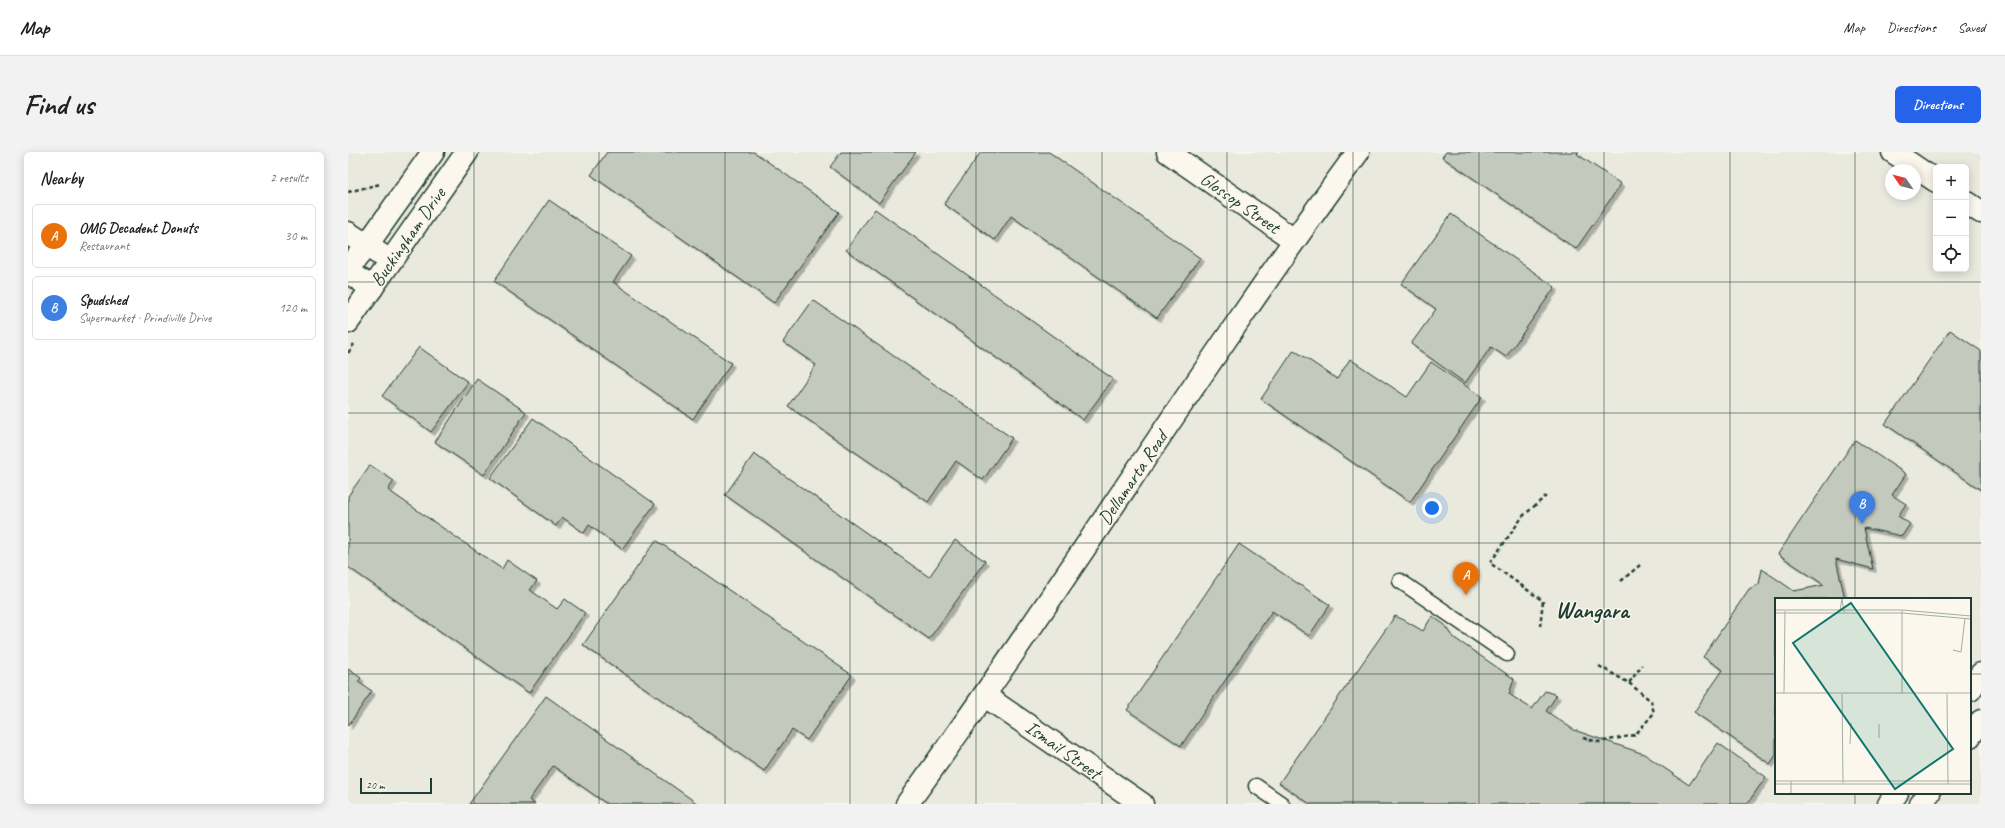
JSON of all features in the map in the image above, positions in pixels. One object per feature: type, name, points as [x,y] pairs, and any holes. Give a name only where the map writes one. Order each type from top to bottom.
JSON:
[{"type":"street","name":"Buckingham Drive","points":[[348,268],[367,245],[433,152]]},
{"type":"street","name":"Buckingham Drive","points":[[348,322],[468,152]]},
{"type":"street","name":"Glossop Street","points":[[1168,152],[1294,240]]},
{"type":"street","name":"Dellamarta Road","points":[[907,804],[985,696],[1294,240],[1358,152]]},
{"type":"street","points":[[1893,152],[1933,179]]},
{"type":"street","points":[[1969,204],[1981,212]]},
{"type":"street","points":[[348,233],[390,261]]},
{"type":"street","points":[[348,272],[372,288]]},
{"type":"street","points":[[1971,689],[1981,674]]},
{"type":"street","name":"Ismail Street","points":[[985,696],[1142,804]]},
{"type":"street","points":[[1971,714],[1981,721],[1971,735]]},
{"type":"street","points":[[1889,804],[1896,794]]},
{"type":"street","points":[[1921,804],[1928,794]]},
{"type":"lane","points":[[1400,581],[1507,654]]},
{"type":"lane","points":[[1256,786],[1282,804]]},
{"type":"path","points":[[1540,626],[1543,601],[1490,563],[1523,516],[1546,496]]},
{"type":"path","points":[[1621,581],[1640,565]]},
{"type":"path","points":[[1629,684],[1642,665]]},
{"type":"path","points":[[1583,738],[1599,742],[1635,735],[1654,713],[1651,701],[1629,684],[1599,666]]},
{"type":"shaded area","points":[[348,152],[1981,152],[1981,804],[348,804]]},
{"type":"building","points":[[607,152],[754,152],[839,212],[774,303],[591,175]]},
{"type":"building","points":[[841,152],[916,152],[879,203],[830,167]]},
{"type":"building","points":[[981,152],[1049,152],[1200,258],[1157,318],[1011,216],[995,240],[944,204]]},
{"type":"building","points":[[1446,152],[1579,152],[1577,154],[1621,184],[1576,249],[1442,157]]},
{"type":"building","points":[[549,200],[631,256],[613,282],[731,363],[693,419],[494,281]]},
{"type":"building","points":[[875,209],[1113,379],[1083,420],[846,250]]},
{"type":"building","points":[[1451,214],[1555,287],[1506,357],[1491,347],[1465,383],[1411,344],[1436,309],[1401,284]]},
{"type":"building","points":[[813,300],[1012,438],[983,480],[956,461],[928,502],[788,406],[816,365],[783,342]]},
{"type":"building","points":[[1950,330],[1981,351],[1981,490],[1885,424]]},
{"type":"building","points":[[419,347],[468,382],[431,432],[382,396]]},
{"type":"building","points":[[1294,350],[1337,379],[1350,359],[1407,397],[1431,362],[1482,397],[1410,502],[1261,399]]},
{"type":"building","points":[[477,379],[526,412],[484,475],[435,442]]},
{"type":"building","points":[[533,418],[655,504],[622,549],[589,525],[584,533],[562,517],[556,526],[490,478]]},
{"type":"building","points":[[1855,440],[1906,474],[1892,495],[1906,504],[1898,516],[1910,524],[1902,536],[1864,528],[1873,569],[1836,559],[1845,598],[1775,598],[1775,756],[1770,764],[1694,712],[1723,670],[1703,657],[1749,589],[1759,584],[1762,569],[1794,591],[1824,585],[1778,554]]},
{"type":"building","points":[[754,454],[929,577],[955,540],[985,561],[929,639],[725,495]]},
{"type":"building","points":[[370,465],[394,481],[388,490],[502,569],[507,560],[537,581],[530,590],[557,609],[565,599],[585,613],[529,693],[348,567],[348,496]]},
{"type":"building","points":[[656,540],[852,675],[807,740],[792,730],[764,771],[583,645]]},
{"type":"building","points":[[1239,544],[1330,605],[1309,636],[1272,611],[1181,746],[1127,710]]},
{"type":"building","points":[[1395,616],[1423,631],[1432,616],[1445,625],[1453,637],[1514,679],[1509,694],[1532,709],[1545,691],[1557,695],[1546,711],[1574,730],[1644,754],[1689,785],[1718,743],[1766,777],[1747,804],[1310,804],[1279,783]]},
{"type":"building","points":[[348,669],[361,678],[358,682],[372,691],[348,726]]},
{"type":"building","points":[[546,696],[698,804],[607,804],[553,766],[529,800],[535,804],[469,804]]},
{"type":"place","name":"Spudshed","points":[[1862,524]]},
{"type":"place","name":"OMG Decadent Donuts","points":[[1466,595]]},
{"type":"district","name":"Wangara","points":[[1592,610]]}]
